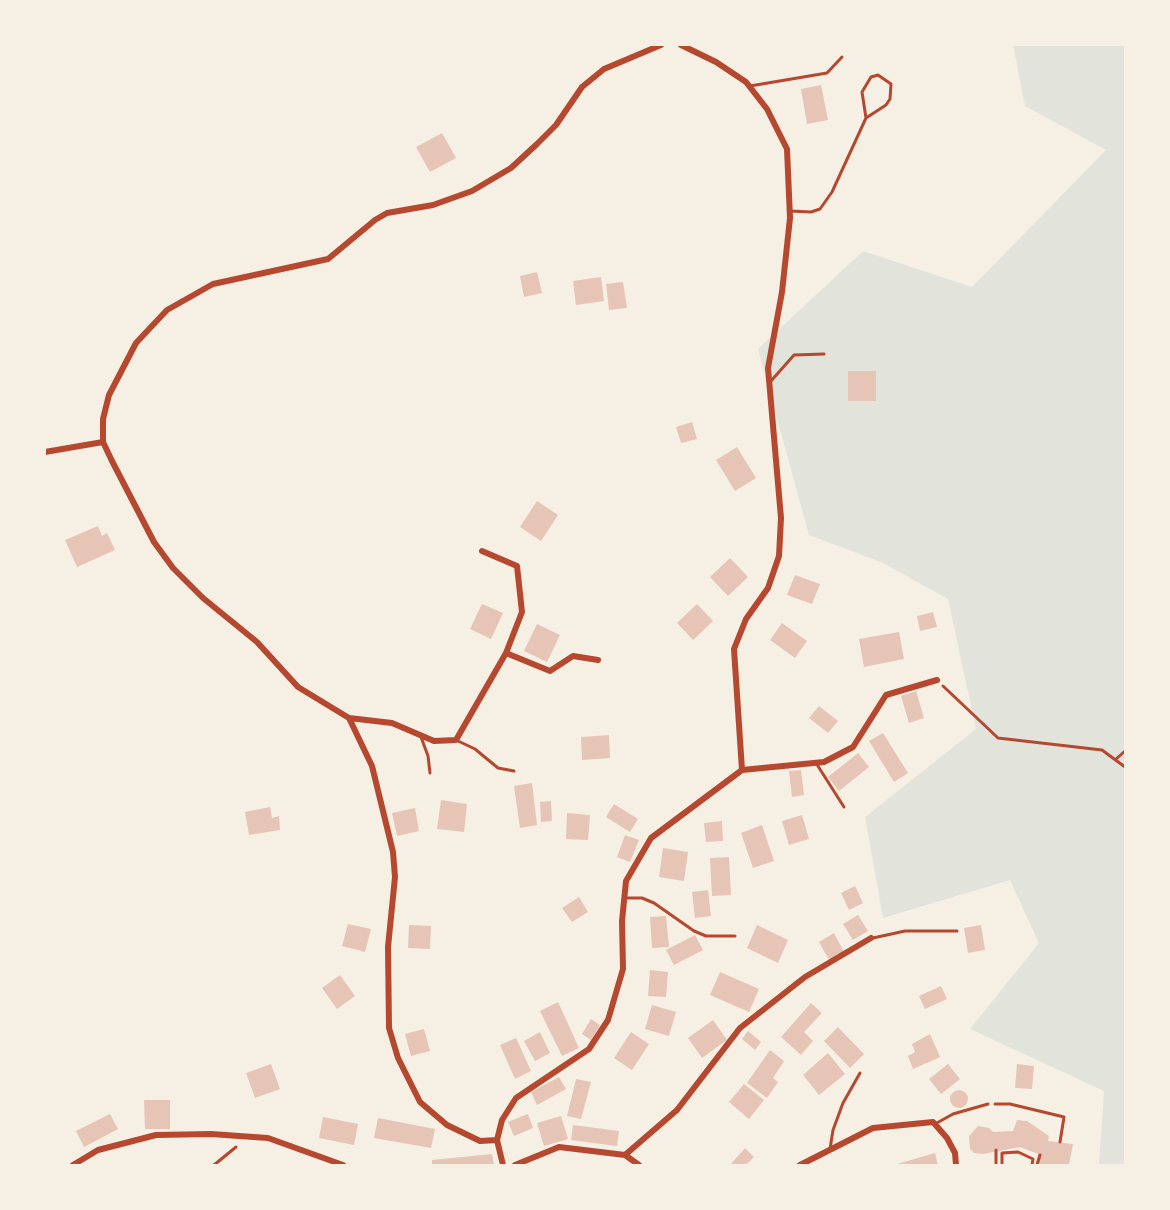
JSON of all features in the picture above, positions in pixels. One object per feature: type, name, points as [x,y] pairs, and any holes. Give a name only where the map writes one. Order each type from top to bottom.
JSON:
[{"type":"street","points":[[482,551],[516,567],[522,612],[506,653],[456,740],[434,741],[392,723],[349,718],[298,687],[257,642],[203,598],[173,568],[154,542],[103,442],[102,419],[109,395],[136,343],[167,310],[213,284],[328,259],[375,220],[387,213],[433,206],[472,191],[511,168],[537,144],[556,125],[582,87],[604,69],[661,45]]},
{"type":"street","points":[[681,45],[716,62],[749,86],[767,110],[787,149],[790,211],[782,292],[768,368],[780,518],[778,556],[768,588],[746,619],[734,649],[742,771]]},
{"type":"street","points":[[45,452],[103,442]]},
{"type":"street","points":[[506,653],[550,671],[573,656],[598,660]]},
{"type":"street","points":[[503,1165],[497,1140],[502,1120],[516,1098],[590,1049],[608,1020],[623,969],[626,881],[651,838],[742,771],[824,762],[853,747],[886,695],[937,680]]},
{"type":"street","points":[[349,718],[372,766],[393,852],[395,878],[388,947],[389,1028],[398,1058],[420,1102],[447,1125],[480,1141],[497,1140]]},
{"type":"street","points":[[625,1155],[676,1110],[740,1028],[805,977],[871,938]]},
{"type":"street","points":[[800,1165],[873,1128],[916,1122],[935,1124],[955,1153],[956,1165]]},
{"type":"street","points":[[74,1165],[99,1150],[156,1135],[268,1138],[343,1165]]},
{"type":"street","points":[[515,1165],[560,1147],[625,1155],[639,1165]]},
{"type":"lane","points":[[749,86],[784,82],[826,73],[842,57]]},
{"type":"lane","points":[[790,211],[811,212],[820,209],[848,161],[866,118],[862,92],[871,77],[878,75],[891,84],[892,92],[886,105],[866,118]]},
{"type":"lane","points":[[768,384],[794,355],[824,354]]},
{"type":"lane","points":[[420,735],[428,756],[430,773]]},
{"type":"lane","points":[[456,740],[475,749],[498,768],[514,771]]},
{"type":"lane","points":[[816,763],[844,807]]},
{"type":"lane","points":[[625,898],[642,898],[654,903],[694,931],[706,936],[735,936]]},
{"type":"lane","points":[[871,938],[905,931],[957,931]]},
{"type":"lane","points":[[830,1151],[833,1130],[843,1103],[860,1073]]},
{"type":"lane","points":[[935,1124],[953,1114],[988,1104]]},
{"type":"path","points":[[937,680],[998,738],[1102,750],[1125,768]]},
{"type":"path","points":[[1116,759],[1125,751]]},
{"type":"path","points":[[988,1104],[1010,1104],[1064,1117],[1060,1142]]},
{"type":"path","points":[[214,1165],[249,1136]]},
{"type":"path","points":[[996,1150],[996,1165]]},
{"type":"path","points":[[1002,1165],[1002,1153],[1018,1152],[1034,1160],[1032,1165]]},
{"type":"path","points":[[1037,1165],[1041,1155]]},
{"type":"shaded area","points":[[1013,45],[1125,45],[1125,1165],[1099,1165],[1104,1091],[970,1029],[1039,943],[1010,880],[883,918],[865,817],[976,729],[948,599],[883,563],[809,535],[758,349],[863,251],[972,287],[1106,150],[1025,106]]},
{"type":"building","points":[[821,85],[828,120],[807,124],[801,89]]},
{"type":"building","points":[[442,133],[456,158],[430,172],[416,147]]},
{"type":"building","points":[[537,272],[542,293],[524,297],[520,276]]},
{"type":"building","points":[[601,277],[604,301],[576,305],[573,281]]},
{"type":"building","points":[[623,282],[627,308],[609,310],[606,284]]},
{"type":"building","points":[[848,371],[876,371],[876,401],[848,401]]},
{"type":"building","points":[[692,422],[697,439],[681,443],[676,427]]},
{"type":"building","points":[[737,447],[756,478],[735,491],[716,460]]},
{"type":"building","points":[[537,501],[558,515],[541,541],[520,527]]},
{"type":"building","points":[[98,526],[102,536],[107,533],[115,550],[77,567],[65,540]]},
{"type":"building","points":[[730,558],[748,577],[728,596],[710,577]]},
{"type":"building","points":[[795,575],[820,584],[812,604],[787,595]]},
{"type":"building","points":[[482,604],[503,613],[491,639],[470,629]]},
{"type":"building","points":[[697,604],[713,621],[693,640],[677,623]]},
{"type":"building","points":[[933,612],[937,627],[920,631],[917,616]]},
{"type":"building","points":[[782,623],[807,641],[795,658],[770,640]]},
{"type":"building","points":[[537,624],[560,635],[547,662],[524,651]]},
{"type":"building","points":[[899,632],[904,659],[864,667],[859,639]]},
{"type":"building","points":[[916,691],[924,718],[909,723],[901,696]]},
{"type":"building","points":[[819,706],[838,721],[828,733],[809,718]]},
{"type":"building","points":[[883,733],[908,773],[894,782],[869,741]]},
{"type":"building","points":[[609,735],[610,758],[582,760],[581,737]]},
{"type":"building","points":[[858,753],[869,767],[839,791],[828,777]]},
{"type":"building","points":[[801,770],[804,795],[792,797],[789,771]]},
{"type":"building","points":[[532,783],[537,825],[520,828],[514,786]]},
{"type":"building","points":[[441,800],[467,804],[464,832],[437,829]]},
{"type":"building","points":[[551,801],[552,821],[541,822],[540,802]]},
{"type":"building","points":[[614,804],[638,819],[630,832],[606,817]]},
{"type":"building","points":[[270,807],[272,818],[279,816],[280,830],[249,835],[245,812]]},
{"type":"building","points":[[415,808],[419,831],[397,836],[392,813]]},
{"type":"building","points":[[567,813],[590,815],[588,840],[566,839]]},
{"type":"building","points":[[802,815],[809,839],[789,845],[782,821]]},
{"type":"building","points":[[722,821],[723,841],[706,842],[704,823]]},
{"type":"building","points":[[762,825],[774,861],[753,868],[741,833]]},
{"type":"building","points":[[625,835],[639,840],[630,862],[617,857]]},
{"type":"building","points":[[663,848],[688,852],[684,881],[659,877]]},
{"type":"building","points":[[729,857],[731,895],[712,896],[710,858]]},
{"type":"building","points":[[855,886],[863,903],[849,910],[841,893]]},
{"type":"building","points":[[708,890],[711,916],[695,918],[692,892]]},
{"type":"building","points":[[579,897],[588,912],[572,922],[562,908]]},
{"type":"building","points":[[858,915],[868,931],[853,940],[843,924]]},
{"type":"building","points":[[666,916],[669,947],[652,948],[650,917]]},
{"type":"building","points":[[348,924],[371,929],[365,952],[342,946]]},
{"type":"building","points":[[409,925],[431,926],[430,949],[408,948]]},
{"type":"building","points":[[757,925],[788,940],[778,963],[747,948]]},
{"type":"building","points":[[981,925],[985,950],[968,953],[964,928]]},
{"type":"building","points":[[834,933],[844,952],[829,960],[819,942]]},
{"type":"building","points":[[695,935],[703,950],[674,965],[666,950]]},
{"type":"building","points":[[650,970],[668,972],[666,997],[648,996]]},
{"type":"building","points":[[720,972],[759,989],[749,1012],[710,995]]},
{"type":"building","points":[[340,975],[355,996],[337,1009],[322,988]]},
{"type":"building","points":[[941,986],[947,999],[925,1009],[919,996]]},
{"type":"building","points":[[558,1002],[579,1048],[562,1056],[540,1011]]},
{"type":"building","points":[[811,1003],[822,1013],[804,1032],[813,1041],[801,1055],[781,1037]]},
{"type":"building","points":[[652,1005],[676,1012],[669,1036],[645,1029]]},
{"type":"building","points":[[591,1019],[600,1025],[591,1040],[582,1034]]},
{"type":"building","points":[[713,1020],[727,1040],[702,1058],[688,1038]]},
{"type":"building","points":[[838,1027],[864,1054],[850,1068],[824,1041]]},
{"type":"building","points":[[424,1029],[430,1051],[411,1056],[405,1034]]},
{"type":"building","points":[[748,1031],[761,1042],[755,1050],[742,1039]]},
{"type":"building","points":[[540,1032],[550,1053],[535,1061],[524,1041]]},
{"type":"building","points":[[631,1032],[649,1044],[632,1070],[614,1058]]},
{"type":"building","points":[[930,1034],[940,1057],[913,1069],[908,1056],[915,1052],[912,1044]]},
{"type":"building","points":[[516,1038],[531,1071],[515,1079],[500,1045]]},
{"type":"building","points":[[770,1050],[784,1061],[773,1078],[778,1082],[767,1098],[747,1083]]},
{"type":"building","points":[[828,1053],[845,1074],[819,1095],[803,1075]]},
{"type":"building","points":[[271,1064],[280,1089],[255,1098],[246,1073]]},
{"type":"building","points":[[948,1064],[960,1079],[941,1094],[929,1079]]},
{"type":"building","points":[[1017,1064],[1034,1066],[1032,1089],[1015,1088]]},
{"type":"building","points":[[559,1077],[566,1089],[537,1105],[531,1092]]},
{"type":"building","points":[[576,1079],[591,1082],[581,1119],[567,1116]]},
{"type":"building","points":[[744,1084],[764,1100],[749,1119],[729,1102]]},
{"type":"building","points":[[959,1090],[965,1093],[968,1099],[965,1105],[959,1108],[953,1105],[950,1099],[953,1093]]},
{"type":"building","points":[[144,1100],[170,1100],[170,1129],[145,1129]]},
{"type":"building","points":[[110,1114],[118,1129],[84,1147],[76,1131]]},
{"type":"building","points":[[528,1114],[533,1128],[514,1136],[508,1122]]},
{"type":"building","points":[[561,1116],[568,1139],[544,1146],[537,1123]]},
{"type":"building","points":[[323,1117],[358,1124],[354,1145],[319,1138]]},
{"type":"building","points":[[378,1118],[435,1129],[431,1148],[374,1138]]},
{"type":"building","points":[[1017,1120],[1027,1121],[1049,1136],[1048,1141],[1073,1144],[1069,1165],[1039,1165],[1036,1163],[1038,1154],[1020,1147],[983,1154],[974,1153],[970,1149],[969,1136],[978,1126],[989,1128],[993,1132],[1013,1131]]},
{"type":"building","points":[[573,1125],[619,1131],[617,1146],[571,1140]]},
{"type":"building","points":[[745,1148],[754,1157],[746,1165],[730,1165]]},
{"type":"building","points":[[935,1153],[938,1165],[897,1165],[897,1164]]},
{"type":"building","points":[[492,1154],[494,1165],[432,1165],[432,1160]]}]
